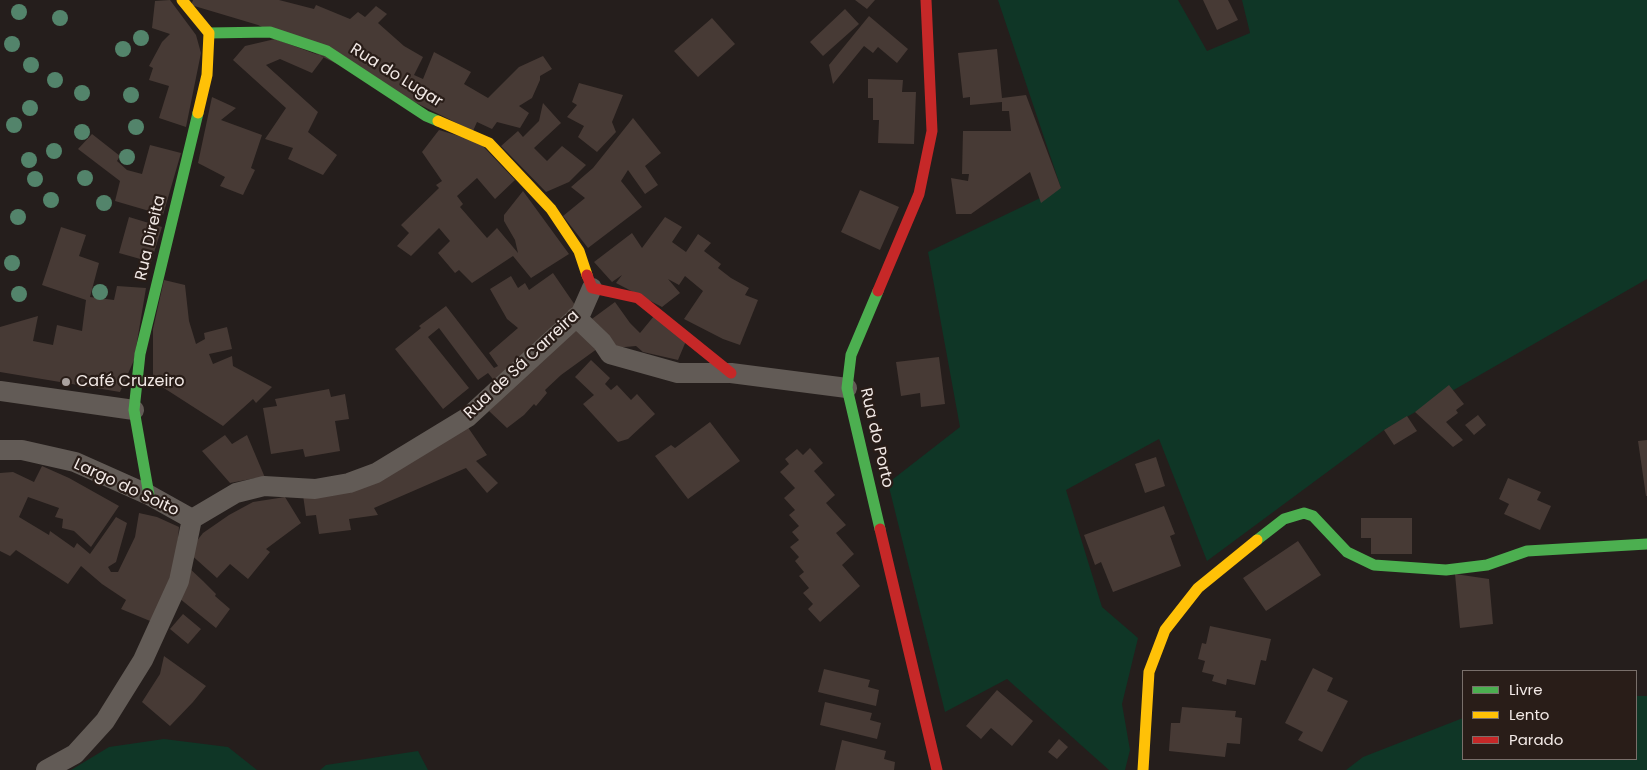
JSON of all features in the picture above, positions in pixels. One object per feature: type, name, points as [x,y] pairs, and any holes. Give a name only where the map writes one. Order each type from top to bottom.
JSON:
[{"type":"street","points":[[182,0],[209,33]]},
{"type":"street","name":"Rua do Porto","points":[[929,1],[932,131],[919,194],[851,355],[847,388],[936,770]]},
{"type":"street","name":"Rua do Lugar","points":[[209,33],[270,32],[327,51],[426,116],[489,143],[551,209],[579,251],[592,288]]},
{"type":"street","name":"Rua Direita","points":[[150,495],[134,410],[140,354],[207,75],[209,33]]},
{"type":"street","points":[[592,288],[638,298],[732,373]]},
{"type":"street","name":"Rua de Sá Carreira","points":[[192,519],[236,493],[264,486],[315,489],[349,483],[376,473],[468,417],[581,312],[592,288]]},
{"type":"street","points":[[576,317],[602,342],[610,354],[678,373],[732,373],[847,388]]},
{"type":"street","points":[[0,391],[134,410]]},
{"type":"street","name":"Largo do Soito","points":[[0,450],[22,450],[75,462],[150,495],[192,519]]},
{"type":"street","points":[[1143,770],[1150,672],[1165,630],[1198,588],[1284,519],[1304,512],[1313,516],[1347,552],[1374,566],[1446,570],[1487,565],[1527,551],[1647,544]]},
{"type":"street","points":[[46,770],[75,754],[105,721],[143,660],[179,581],[192,519]]},
{"type":"green space","points":[[998,0],[1178,0],[1207,51],[1250,33],[1242,0],[1647,0],[1647,279],[1384,430],[1207,561],[1159,439],[1066,490],[1102,607],[1138,638],[1122,704],[1130,750],[1125,770],[1109,770],[1007,679],[945,712],[888,483],[960,427],[928,252],[1061,188]]},
{"type":"green space","points":[[1637,696],[1647,696],[1647,770],[1346,770],[1363,757],[1462,718],[1462,760],[1637,760]]},
{"type":"green space","points":[[164,739],[228,747],[257,770],[71,770],[109,747]]},
{"type":"green space","points":[[418,751],[428,770],[320,770],[326,765]]},
{"type":"building","points":[[170,0],[196,35],[201,53],[186,127],[159,118],[169,86],[149,80],[153,68],[149,66],[162,42],[170,34],[152,28],[155,1]]},
{"type":"building","points":[[193,0],[279,0],[314,9],[316,5],[350,19],[358,12],[365,17],[376,6],[387,14],[378,23],[404,46],[423,57],[414,75],[423,79],[434,52],[471,72],[464,84],[488,98],[519,67],[543,56],[552,69],[540,76],[532,98],[519,106],[529,113],[520,128],[497,122],[492,129],[477,122],[473,131],[258,25],[191,5]]},
{"type":"building","points":[[855,0],[875,0],[867,9]]},
{"type":"building","points":[[1203,0],[1228,0],[1238,20],[1217,30]]},
{"type":"building","points":[[845,9],[859,24],[823,56],[810,42]]},
{"type":"building","points":[[869,16],[908,49],[897,63],[878,47],[873,53],[864,46],[833,84],[829,65]]},
{"type":"building","points":[[712,18],[735,44],[698,77],[674,51]]},
{"type":"building","points":[[275,39],[324,57],[312,73],[280,59],[266,65],[318,112],[308,132],[337,155],[323,175],[288,159],[293,148],[265,139],[286,108],[233,60],[245,46]]},
{"type":"building","points":[[997,49],[1002,98],[1026,95],[1061,188],[1041,203],[1030,172],[971,214],[956,214],[951,178],[968,181],[969,174],[962,174],[963,131],[1011,131],[1009,111],[1002,111],[1002,102],[970,105],[970,97],[963,98],[958,53]]},
{"type":"building","points":[[868,79],[903,80],[902,92],[916,92],[914,144],[878,143],[879,120],[873,120],[873,98],[868,98]]},
{"type":"building","points":[[579,83],[623,95],[612,122],[616,132],[597,152],[578,137],[584,126],[567,117],[577,105],[572,102]]},
{"type":"building","points":[[212,97],[236,108],[221,120],[262,135],[251,168],[255,170],[243,195],[220,186],[225,177],[198,163]]},
{"type":"building","points":[[543,103],[561,123],[534,148],[547,161],[562,146],[586,165],[569,182],[546,192],[501,146],[518,131],[523,137],[539,121]]},
{"type":"building","points":[[633,118],[661,153],[645,166],[658,185],[645,194],[628,170],[621,181],[642,207],[588,248],[563,216],[585,198],[571,187],[593,168]]},
{"type":"building","points":[[439,130],[479,142],[515,180],[495,199],[477,178],[457,196],[463,204],[460,207],[487,238],[497,228],[518,253],[515,240],[504,221],[504,215],[523,191],[569,254],[531,278],[513,256],[472,283],[459,270],[455,273],[438,253],[450,241],[439,228],[411,256],[397,246],[409,233],[401,225],[439,188],[436,185],[442,181],[422,152]]},
{"type":"building","points":[[92,134],[120,156],[117,161],[127,170],[142,174],[150,145],[181,153],[163,215],[115,201],[120,181],[78,149]]},
{"type":"building","points":[[860,190],[899,207],[880,250],[841,232]]},
{"type":"building","points":[[129,217],[162,227],[151,262],[119,253]]},
{"type":"building","points":[[665,217],[682,227],[672,242],[686,252],[698,234],[711,243],[704,251],[721,264],[718,268],[749,288],[745,295],[758,300],[740,345],[723,339],[684,319],[703,291],[685,276],[679,285],[668,279],[680,293],[662,307],[616,283],[622,275],[612,282],[594,262],[632,233],[642,248]]},
{"type":"building","points":[[61,227],[86,235],[79,256],[99,263],[90,297],[114,300],[117,286],[146,288],[134,360],[120,392],[0,372],[0,327],[38,316],[33,341],[53,345],[57,325],[82,331],[86,300],[42,285]]},
{"type":"building","points":[[553,273],[577,308],[496,383],[488,373],[478,380],[439,328],[428,337],[469,388],[443,409],[395,349],[421,328],[419,326],[446,306],[494,368],[498,366],[489,353],[518,328],[507,319],[490,289],[511,276],[518,288],[525,283],[529,290]]},
{"type":"building","points":[[164,280],[185,285],[189,321],[196,344],[205,339],[204,333],[227,327],[232,349],[209,354],[213,364],[232,356],[233,366],[272,387],[256,403],[253,399],[223,426],[153,381],[153,329]]},
{"type":"building","points":[[615,302],[630,323],[640,333],[654,316],[686,341],[678,360],[643,352],[636,346],[614,348],[585,324]]},
{"type":"building","points":[[582,326],[601,346],[561,375],[545,390],[547,393],[536,406],[534,404],[524,415],[507,428],[489,411],[543,355]]},
{"type":"building","points":[[939,357],[945,404],[921,407],[920,393],[901,396],[896,362]]},
{"type":"building","points":[[591,360],[610,378],[605,384],[611,390],[617,385],[631,400],[637,394],[655,414],[628,439],[618,442],[583,404],[594,395],[575,377]]},
{"type":"building","points":[[1449,385],[1464,404],[1456,410],[1458,413],[1446,422],[1463,440],[1453,447],[1415,412]]},
{"type":"building","points":[[329,389],[331,397],[345,394],[349,419],[335,421],[340,451],[305,457],[303,449],[271,454],[263,408],[277,406],[275,399]]},
{"type":"building","points":[[1478,415],[1486,425],[1474,435],[1465,425]]},
{"type":"building","points":[[1407,416],[1417,431],[1394,445],[1384,430]]},
{"type":"building","points":[[710,422],[740,461],[688,499],[655,456],[671,445],[675,448]]},
{"type":"building","points":[[467,426],[487,455],[476,461],[498,483],[487,493],[466,468],[374,508],[378,515],[349,519],[351,530],[319,534],[316,515],[306,516],[303,495]]},
{"type":"building","points":[[225,435],[232,444],[247,435],[266,480],[256,478],[230,483],[202,451]]},
{"type":"building","points":[[1647,440],[1647,496],[1646,496],[1638,441]]},
{"type":"building","points":[[810,448],[823,463],[814,471],[835,495],[826,503],[846,525],[836,533],[854,554],[842,565],[860,586],[820,622],[808,609],[813,604],[803,593],[809,588],[799,576],[804,572],[795,561],[799,557],[790,547],[799,540],[792,532],[799,526],[789,515],[795,510],[784,498],[795,488],[780,472],[789,464],[785,459],[797,449],[803,455]]},
{"type":"building","points":[[1156,457],[1165,486],[1145,493],[1135,464]]},
{"type":"building","points":[[42,466],[69,478],[119,506],[91,547],[74,531],[62,528],[63,519],[55,517],[59,508],[28,497],[19,517],[49,535],[50,531],[74,548],[77,543],[90,554],[116,517],[127,523],[116,562],[108,567],[111,572],[118,572],[135,537],[139,513],[157,517],[179,527],[175,573],[155,623],[121,609],[126,600],[102,584],[81,566],[68,584],[16,550],[10,556],[0,551],[0,473],[13,472],[34,482]]},
{"type":"building","points":[[1508,478],[1541,492],[1537,500],[1551,506],[1540,530],[1504,514],[1509,504],[1499,499]]},
{"type":"building","points":[[285,497],[301,523],[266,549],[270,552],[248,579],[230,564],[217,578],[188,552],[203,533],[229,515],[253,502]]},
{"type":"building","points":[[1164,506],[1175,534],[1170,536],[1181,566],[1113,592],[1101,562],[1095,565],[1084,535]]},
{"type":"building","points":[[1361,518],[1412,518],[1412,554],[1371,554],[1371,538],[1361,538]]},
{"type":"building","points":[[1298,541],[1321,575],[1266,611],[1243,578]]},
{"type":"building","points":[[187,566],[230,609],[216,628],[174,594]]},
{"type":"building","points":[[1455,574],[1489,579],[1493,624],[1460,628]]},
{"type":"building","points":[[183,614],[201,629],[188,644],[170,629]]},
{"type":"building","points":[[1210,626],[1271,639],[1266,661],[1261,660],[1255,685],[1227,679],[1226,685],[1212,681],[1214,675],[1202,672],[1205,661],[1198,659],[1202,643],[1206,644]]},
{"type":"building","points":[[164,656],[206,686],[170,726],[142,702],[160,674]]},
{"type":"building","points":[[1313,668],[1333,678],[1327,691],[1348,701],[1322,752],[1298,740],[1303,732],[1285,723]]},
{"type":"building","points":[[824,669],[870,680],[868,687],[879,690],[876,706],[818,692]]},
{"type":"building","points":[[997,690],[1033,721],[1012,746],[991,728],[981,739],[966,726]]},
{"type":"building","points":[[825,702],[872,713],[870,720],[881,723],[877,739],[820,725]]},
{"type":"building","points":[[1182,707],[1236,711],[1235,717],[1242,718],[1240,744],[1227,743],[1225,757],[1169,751],[1171,723],[1180,723]]},
{"type":"building","points":[[1059,739],[1068,747],[1057,759],[1048,752]]},
{"type":"building","points":[[842,740],[886,751],[884,759],[895,762],[894,770],[835,770]]},
{"type":"traffic: fast","points":[[209,33],[270,32],[327,51],[426,116],[438,121]]},
{"type":"traffic: fast","points":[[149,495],[134,410],[140,354],[198,113]]},
{"type":"traffic: fast","points":[[878,291],[851,355],[847,388],[880,529]]},
{"type":"traffic: fast","points":[[1257,540],[1284,519],[1304,513],[1313,516],[1347,552],[1374,565],[1446,570],[1487,565],[1527,551],[1647,544]]},
{"type":"traffic: slow","points":[[182,0],[209,33],[207,75],[198,113]]},
{"type":"traffic: slow","points":[[438,121],[489,143],[551,209],[579,251],[587,275]]},
{"type":"traffic: slow","points":[[1143,770],[1149,672],[1165,630],[1198,588],[1257,540]]},
{"type":"traffic: jam","points":[[878,291],[919,194],[932,131],[926,0]]},
{"type":"traffic: jam","points":[[587,275],[592,288],[638,298],[731,373]]},
{"type":"traffic: jam","points":[[880,529],[937,770]]},
{"type":"place","name":"Café Cruzeiro","points":[[66,382]]}]
